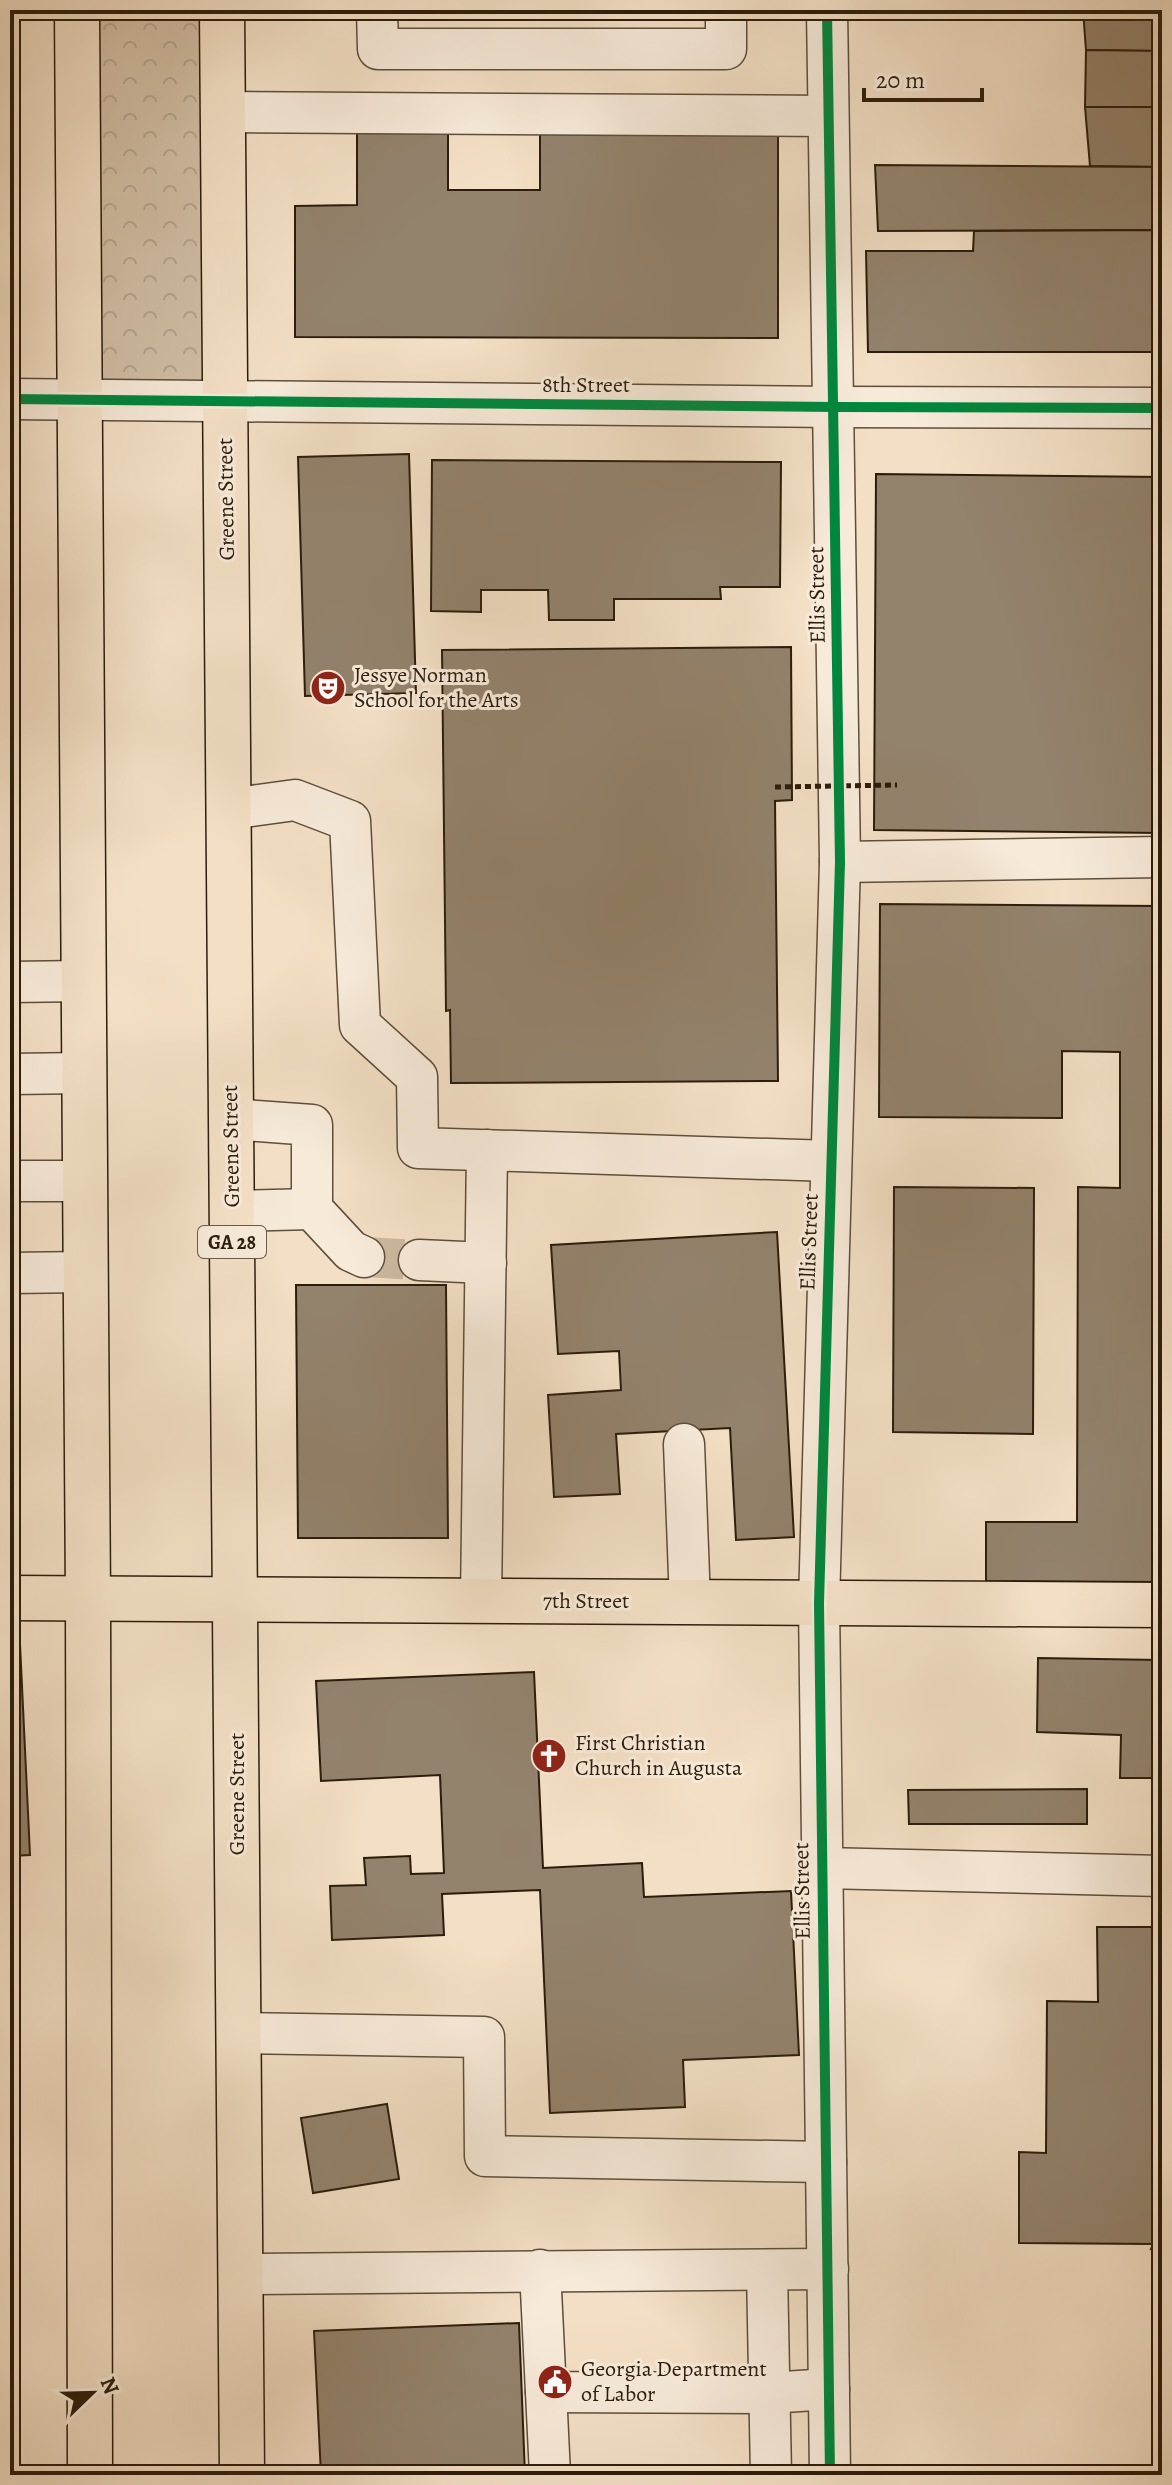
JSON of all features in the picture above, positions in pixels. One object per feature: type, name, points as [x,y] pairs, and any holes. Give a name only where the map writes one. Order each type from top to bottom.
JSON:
[{"type":"main road","points":[[77,10],[88,1599],[90,2475]]},
{"type":"main road","name":"Greene Street","points":[[222,10],[242,2475]]},
{"type":"main road","name":"7th Street","points":[[10,1598],[1162,1605]]},
{"type":"street","points":[[377,10],[378,49],[726,49],[726,10]]},
{"type":"street","name":"Ellis Street","points":[[827,10],[840,862],[819,1603],[830,2475]]},
{"type":"street","points":[[223,112],[828,116]]},
{"type":"street","name":"8th Street","points":[[10,399],[1162,408]]},
{"type":"street","points":[[229,809],[295,800],[350,821],[360,1025],[417,1077],[418,1148],[831,1161]]},
{"type":"street","points":[[840,862],[1162,857]]},
{"type":"street","points":[[10,982],[84,981]]},
{"type":"street","points":[[10,1074],[85,1073]]},
{"type":"street","points":[[231,1119],[312,1125],[312,1209],[351,1251],[364,1257]]},
{"type":"street","points":[[481,1601],[487,1150]]},
{"type":"street","points":[[10,1181],[85,1181]]},
{"type":"street","points":[[232,1211],[312,1209]]},
{"type":"street","points":[[419,1260],[486,1263]]},
{"type":"street","points":[[10,1273],[86,1272]]},
{"type":"street","points":[[684,1444],[690,1602]]},
{"type":"street","points":[[822,1868],[1162,1876]]},
{"type":"street","points":[[239,2033],[484,2037],[485,2156],[826,2162]]},
{"type":"street","points":[[240,2274],[828,2269]]},
{"type":"street","points":[[540,2270],[550,2475]]},
{"type":"street","points":[[767,2270],[771,2475]]},
{"type":"street","points":[[546,2392],[769,2393],[829,2389]]},
{"type":"path","points":[[775,787],[897,785]]},
{"type":"green space","points":[[77,10],[222,10],[225,402],[81,400]]},
{"type":"building","points":[[1083,10],[1162,10],[1162,51],[1086,50]]},
{"type":"building","points":[[1086,50],[1162,51],[1162,107],[1085,107]]},
{"type":"building","points":[[1085,107],[1162,107],[1162,167],[1090,166]]},
{"type":"building","points":[[357,115],[448,115],[448,190],[540,190],[540,124],[778,125],[778,338],[295,337],[295,206],[357,205]]},
{"type":"building","points":[[875,165],[1162,167],[1162,230],[878,231]]},
{"type":"building","points":[[1162,230],[1162,352],[868,352],[866,251],[973,251],[974,231]]},
{"type":"building","points":[[10,443],[13,526],[10,526]]},
{"type":"building","points":[[409,454],[416,693],[305,696],[298,457]]},
{"type":"building","points":[[432,460],[781,462],[780,587],[720,587],[721,599],[614,599],[614,620],[549,620],[548,590],[481,590],[481,612],[431,611]]},
{"type":"building","points":[[876,474],[1162,477],[1162,833],[874,830]]},
{"type":"building","points":[[791,647],[792,800],[775,801],[778,1081],[451,1083],[450,1010],[446,1011],[442,650]]},
{"type":"building","points":[[880,904],[1162,906],[1162,1582],[986,1581],[986,1522],[1077,1522],[1078,1187],[1120,1188],[1120,1052],[1062,1051],[1062,1118],[879,1117]]},
{"type":"building","points":[[894,1187],[1034,1188],[1033,1434],[893,1432]]},
{"type":"building","points":[[777,1232],[794,1537],[736,1540],[730,1428],[616,1434],[620,1494],[554,1497],[548,1395],[621,1390],[619,1351],[558,1354],[551,1245]]},
{"type":"building","points":[[296,1285],[446,1285],[448,1538],[298,1538]]},
{"type":"building","points":[[10,1644],[20,1644],[30,1855],[10,1856]]},
{"type":"building","points":[[1038,1658],[1159,1660],[1157,1778],[1120,1778],[1121,1735],[1037,1732]]},
{"type":"building","points":[[1159,1660],[1162,1660],[1162,1741],[1158,1741]]},
{"type":"building","points":[[534,1672],[543,1868],[642,1863],[644,1897],[791,1891],[799,2055],[683,2060],[685,2107],[550,2113],[540,1890],[442,1894],[444,1935],[332,1940],[330,1886],[366,1885],[364,1858],[410,1856],[411,1874],[444,1873],[440,1775],[321,1781],[316,1681]]},
{"type":"building","points":[[1087,1789],[1087,1824],[909,1824],[908,1790]]},
{"type":"building","points":[[1097,1927],[1162,1927],[1162,2248],[1151,2249],[1153,2244],[1019,2243],[1019,2152],[1046,2153],[1047,2001],[1098,2002]]},
{"type":"building","points":[[14,1984],[19,2068],[10,2068],[10,1985]]},
{"type":"building","points":[[387,2104],[399,2179],[313,2193],[301,2118]]},
{"type":"building","points":[[519,2323],[525,2475],[321,2475],[314,2331]]},
{"type":"tunnel","points":[[364,1257],[419,1260]]},
{"type":"cycle path","points":[[827,10],[840,862],[819,1603],[830,2475]]},
{"type":"cycle path","points":[[10,399],[1162,408]]},
{"type":"place","name":"Jessye Norman School for the Arts","points":[[328,688]]},
{"type":"place","name":"First Christian Church in Augusta","points":[[549,1756]]},
{"type":"place","name":"Georgia Department of Labor","points":[[555,2382]]}]
